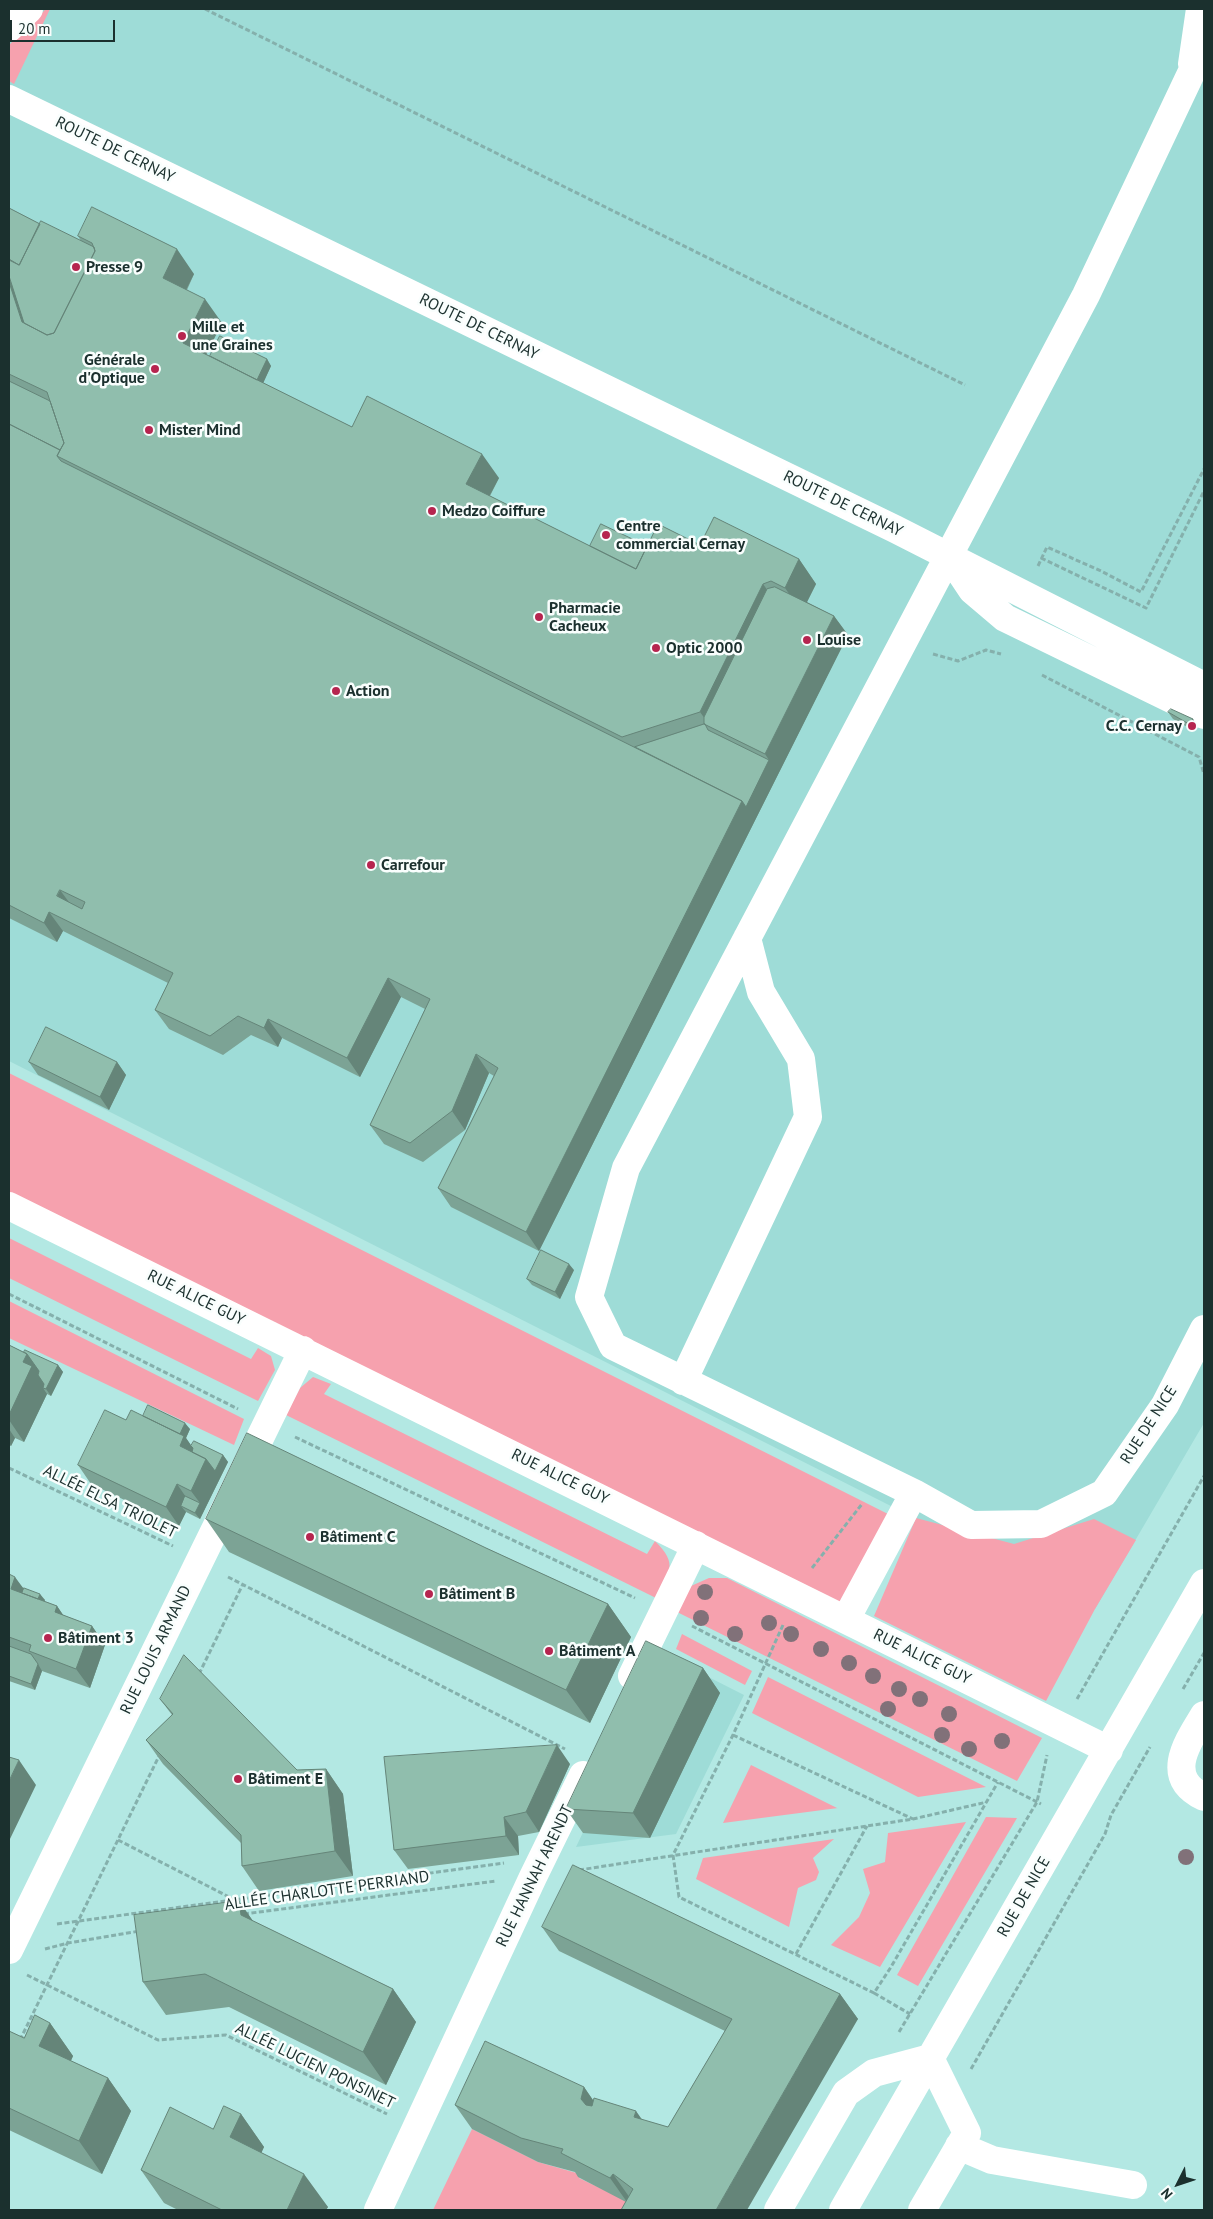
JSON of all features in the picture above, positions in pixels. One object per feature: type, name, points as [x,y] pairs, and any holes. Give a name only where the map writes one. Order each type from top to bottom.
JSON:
[{"type":"street","points":[[9,28],[29,9]]},
{"type":"street","points":[[1191,70],[1200,9]]},
{"type":"street","points":[[846,1619],[914,1493],[613,1346],[589,1297],[626,1168],[1086,295],[1204,46]]},
{"type":"street","name":"ROUTE DE CERNAY","points":[[9,99],[949,555],[1204,686]]},
{"type":"street","points":[[949,555],[972,590],[1005,618],[1204,715]]},
{"type":"street","points":[[684,1381],[808,1117],[800,1059],[761,992],[747,938]]},
{"type":"street","name":"RUE ALICE GUY","points":[[9,1206],[1109,1750]]},
{"type":"street","name":"RUE DE NICE","points":[[914,1493],[971,1525],[997,1525],[1041,1524],[1104,1493],[1165,1405],[1204,1329]]},
{"type":"street","name":"RUE LOUIS ARMAND","points":[[14,1940],[302,1350]]},
{"type":"street","points":[[620,1700],[696,1545]]},
{"type":"street","name":"RUE DE NICE","points":[[843,2210],[1204,1583]]},
{"type":"street","points":[[1204,1715],[1189,1740],[1180,1762],[1182,1777],[1197,1794],[1204,1798]]},
{"type":"street","name":"RUE HANNAH ARENDT","points":[[378,2210],[533,1877],[592,1757]]},
{"type":"street","points":[[778,2210],[846,2093],[874,2073],[930,2058],[967,2133],[922,2210]]},
{"type":"street","points":[[959,2146],[992,2160],[1133,2185]]},
{"type":"path","points":[[205,9],[965,385]]},
{"type":"path","points":[[1204,469],[1141,592],[1101,571],[1046,547],[1041,558],[1146,608],[1204,491]]},
{"type":"path","points":[[904,640],[926,652],[958,660],[986,650],[1002,654]]},
{"type":"path","points":[[9,1294],[267,1424],[664,1612],[1037,1802]]},
{"type":"path","name":"ALLÉE ELSA TRIOLET","points":[[9,1468],[201,1559],[242,1586],[592,1757]]},
{"type":"path","points":[[874,2073],[1037,1802],[1048,1751],[1204,1476]]},
{"type":"path","points":[[882,1478],[813,1567],[764,1664],[733,1735],[673,1855],[679,1897],[874,1993],[910,2014]]},
{"type":"path","points":[[195,1682],[242,1586]]},
{"type":"path","points":[[733,1735],[913,1819]]},
{"type":"path","points":[[17,2046],[160,1753]]},
{"type":"path","points":[[874,1993],[998,1782]]},
{"type":"path","name":"ALLÉE CHARLOTTE PERRIAND","points":[[234,1915],[302,1904],[533,1877],[913,1819],[987,1802]]},
{"type":"path","points":[[796,1954],[866,1826]]},
{"type":"path","points":[[952,2103],[1105,1834]]},
{"type":"path","points":[[118,1840],[234,1900]]},
{"type":"path","points":[[14,1940],[79,1921],[521,1860],[533,1877]]},
{"type":"path","points":[[43,1950],[68,1943],[146,1930]]},
{"type":"path","name":"ALLÉE LUCIEN PONSINET","points":[[24,1973],[158,2040],[226,2035],[416,2128]]},
{"type":"shaded area","name":"Centre commercial Cernay","points":[[9,9],[1204,9],[1204,1423],[1095,1609],[9,1061]]},
{"type":"shaded area","points":[[46,9],[50,9],[14,84],[9,81],[9,45]]},
{"type":"shaded area","points":[[9,1073],[890,1515],[839,1605],[9,1193]]},
{"type":"shaded area","points":[[9,1238],[251,1359],[258,1348],[271,1356],[275,1370],[258,1401],[9,1278]]},
{"type":"shaded area","points":[[9,1301],[244,1419],[234,1445],[9,1338]]},
{"type":"shaded area","points":[[313,1377],[331,1384],[324,1394],[647,1554],[655,1541],[667,1556],[669,1562],[668,1574],[656,1598],[286,1415],[300,1388]]},
{"type":"shaded area","points":[[916,1518],[1014,1544],[1094,1519],[1136,1540],[1095,1609],[1046,1701],[874,1616]]},
{"type":"shaded area","points":[[709,1578],[727,1578],[1042,1738],[1017,1781],[677,1612],[691,1586]]},
{"type":"shaded area","points":[[682,1634],[752,1671],[745,1685],[676,1649]]},
{"type":"shaded area","points":[[667,1656],[744,1695],[676,1834],[576,1847]]},
{"type":"shaded area","points":[[768,1677],[986,1787],[918,1797],[752,1713]]},
{"type":"shaded area","points":[[751,1765],[837,1808],[838,1808],[723,1823]]},
{"type":"shaded area","points":[[986,1817],[1017,1818],[918,1986],[897,1975]]},
{"type":"shaded area","points":[[966,1822],[880,1967],[831,1945],[859,1917],[870,1893],[863,1869],[885,1862],[888,1833]]},
{"type":"shaded area","points":[[834,1839],[813,1858],[819,1872],[816,1880],[798,1888],[789,1927],[696,1879],[703,1858]]},
{"type":"shaded area","points":[[472,2129],[538,2162],[580,2174],[579,2178],[646,2210],[433,2210]]},
{"type":"building","points":[[92,207],[177,249],[163,278],[205,299],[183,343],[352,427],[367,396],[482,454],[466,484],[636,569],[658,524],[700,545],[714,517],[799,559],[785,588],[771,581],[763,584],[700,712],[622,737],[57,456],[64,443],[47,392],[9,374],[9,282],[22,322],[47,335],[54,333],[95,251],[92,243],[78,236]]},
{"type":"building","points":[[9,208],[40,224],[19,265],[9,259]]},
{"type":"building","points":[[41,221],[94,247],[95,251],[54,333],[47,335],[24,323],[9,276],[9,260],[19,265]]},
{"type":"building","points":[[220,336],[267,359],[257,380],[210,356]]},
{"type":"building","points":[[9,381],[50,401],[64,443],[60,450],[9,424]]},
{"type":"building","name":"Carrefour","points":[[9,424],[60,450],[57,456],[61,461],[742,801],[526,1232],[438,1188],[498,1068],[476,1054],[452,1111],[410,1143],[370,1125],[430,999],[388,978],[347,1058],[268,1019],[264,1028],[238,1016],[210,1036],[155,1010],[173,973],[49,912],[44,923],[9,905]],"holes":[[[60,890],[85,902],[82,909],[57,896]]]},
{"type":"building","points":[[601,524],[647,546],[636,569],[590,546]]},
{"type":"building","points":[[775,587],[834,616],[765,754],[704,724],[704,717],[767,589]]},
{"type":"building","points":[[1171,709],[1193,719],[1189,724],[1168,712]]},
{"type":"building","points":[[705,724],[708,730],[769,760],[746,807],[742,801],[635,747]]},
{"type":"building","points":[[46,1027],[117,1062],[100,1097],[29,1062]]},
{"type":"building","points":[[541,1250],[569,1264],[555,1292],[527,1279]]},
{"type":"building","points":[[9,1345],[27,1354],[23,1362],[32,1366],[9,1415]]},
{"type":"building","points":[[25,1350],[58,1365],[46,1389],[43,1388],[44,1384],[38,1375],[39,1371],[24,1352]]},
{"type":"building","points":[[148,1405],[185,1423],[180,1434],[143,1416]]},
{"type":"building","points":[[105,1410],[126,1420],[131,1410],[184,1436],[180,1446],[206,1459],[191,1491],[177,1484],[166,1507],[78,1465]]},
{"type":"building","points":[[247,1433],[486,1548],[608,1604],[566,1690],[206,1519]]},
{"type":"building","points":[[194,1441],[223,1455],[215,1471],[206,1459],[192,1452],[193,1448],[191,1446]]},
{"type":"building","points":[[185,1496],[200,1503],[195,1513],[181,1506]]},
{"type":"building","name":"Bâtiment 3","points":[[9,1574],[15,1577],[11,1589],[57,1606],[55,1612],[92,1626],[76,1669],[29,1651],[31,1645],[9,1637]]},
{"type":"building","points":[[24,1588],[40,1594],[38,1599],[22,1593]]},
{"type":"building","points":[[646,1641],[703,1668],[633,1813],[566,1809]]},
{"type":"building","points":[[9,1646],[31,1654],[38,1664],[31,1684],[9,1676]]},
{"type":"building","name":"Bâtiment E","points":[[184,1655],[297,1770],[326,1769],[335,1851],[242,1866],[241,1835],[146,1740],[173,1714],[160,1699]]},
{"type":"building","points":[[557,1745],[526,1812],[504,1817],[506,1836],[394,1850],[384,1757]]},
{"type":"building","points":[[9,1757],[19,1760],[9,1781]]},
{"type":"building","points":[[573,1865],[840,1994],[716,2210],[621,2210],[633,2189],[613,2174],[610,2178],[561,2153],[563,2149],[521,2138],[455,2105],[485,2041],[584,2087],[581,2099],[586,2105],[592,2106],[594,2098],[636,2111],[634,2117],[668,2127],[732,2019],[542,1927]]},
{"type":"building","points":[[239,1901],[241,1915],[393,1989],[363,2052],[205,1974],[143,1982],[134,1915]]},
{"type":"building","points":[[35,2015],[50,2023],[39,2046],[108,2078],[79,2141],[9,2108],[9,2031],[24,2038]]},
{"type":"building","points":[[224,2106],[241,2114],[230,2137],[304,2174],[287,2210],[222,2210],[141,2170],[170,2107],[213,2129]]},
{"type":"place","name":"Presse 9","points":[[76,267]]},
{"type":"place","name":"Mille et une Graines","points":[[182,336]]},
{"type":"place","name":"Générale d'Optique","points":[[155,369]]},
{"type":"place","name":"Mister Mind","points":[[149,430]]},
{"type":"place","name":"Medzo Coiffure","points":[[432,511]]},
{"type":"place","name":"Centre commercial Cernay","points":[[606,535]]},
{"type":"place","name":"Pharmacie Cacheux","points":[[539,617]]},
{"type":"place","name":"Louise","points":[[807,640]]},
{"type":"place","name":"Optic 2000","points":[[656,648]]},
{"type":"place","name":"Action","points":[[336,691]]},
{"type":"place","name":"C.C. Cernay","points":[[1192,726]]},
{"type":"place","name":"Carrefour","points":[[371,865]]},
{"type":"place","name":"Bâtiment C","points":[[310,1537]]},
{"type":"place","name":"Bâtiment B","points":[[429,1594]]},
{"type":"place","name":"Bâtiment 3","points":[[48,1638]]},
{"type":"place","name":"Bâtiment A","points":[[549,1651]]},
{"type":"place","name":"Bâtiment E","points":[[238,1779]]}]
